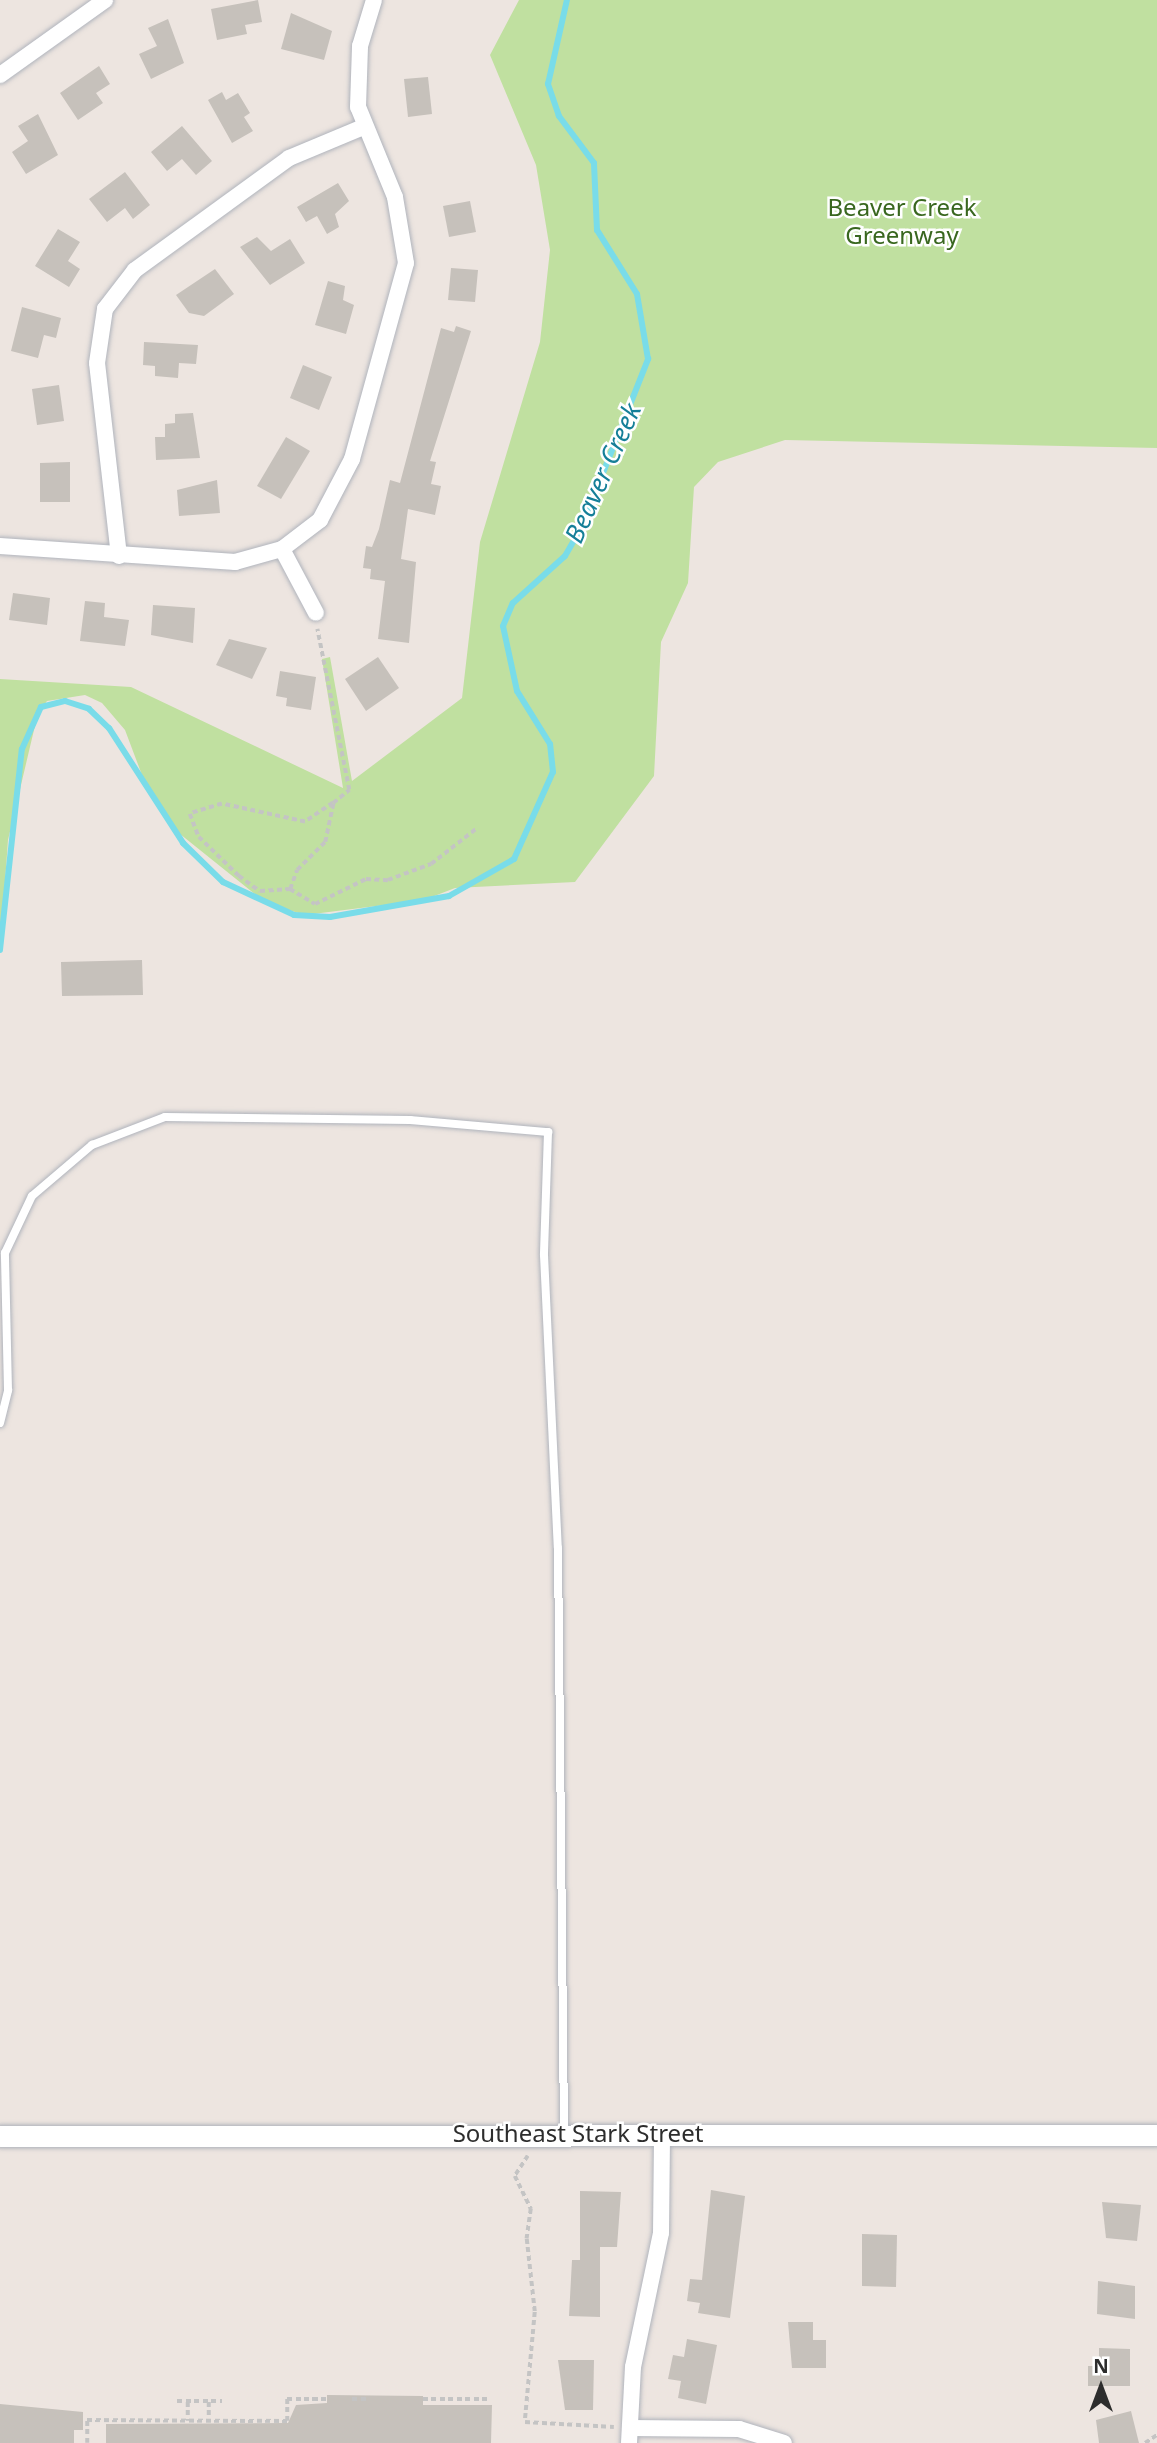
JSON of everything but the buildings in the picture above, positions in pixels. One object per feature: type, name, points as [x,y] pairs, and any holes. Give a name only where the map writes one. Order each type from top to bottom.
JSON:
[{"type":"main road","name":"Southeast Stark Street","points":[[0,2136],[564,2133],[1157,2135]]},
{"type":"street","points":[[0,75],[105,0]]},
{"type":"street","points":[[0,546],[215,563],[282,550],[303,538],[335,497],[403,286],[402,219],[363,127],[360,46],[374,0]]},
{"type":"street","points":[[119,556],[97,363],[105,309],[135,270],[289,158],[363,127]]},
{"type":"street","points":[[282,550],[316,613]]},
{"type":"street","points":[[662,2133],[661,2233],[635,2355],[630,2435],[739,2429],[784,2443]]},
{"type":"lane","points":[[0,1423],[8,1390],[5,1253],[32,1196],[92,1145],[166,1117],[410,1120],[548,1132],[544,1255],[558,1548],[564,2133]]},
{"type":"path","points":[[316,613],[349,790],[304,822],[222,804],[190,814],[199,837],[239,876],[260,891],[290,890],[315,904],[366,879],[388,880],[431,864],[477,828]]},
{"type":"path","points":[[290,890],[297,870],[325,842],[334,803]]},
{"type":"path","points":[[528,2156],[515,2176],[531,2209],[527,2239],[535,2312],[525,2422],[630,2435]]},
{"type":"path","points":[[87,2443],[87,2420],[287,2421],[287,2399],[327,2399]]},
{"type":"path","points":[[352,2399],[366,2399]]},
{"type":"path","points":[[423,2399],[491,2399]]},
{"type":"path","points":[[177,2401],[222,2401]]},
{"type":"path","points":[[188,2401],[188,2421]]},
{"type":"path","points":[[209,2401],[209,2421]]},
{"type":"path","points":[[1145,2443],[1157,2435]]},
{"type":"green space","name":"Beaver Creek Greenway","points":[[519,0],[1157,0],[1157,448],[785,440],[718,462],[694,487],[688,583],[661,642],[654,776],[575,882],[455,888],[424,900],[305,915],[266,903],[180,834],[145,783],[125,730],[102,703],[85,695],[47,701],[38,713],[8,840],[0,953],[0,679],[131,687],[343,788],[322,659],[330,657],[352,781],[462,698],[480,542],[540,342],[550,250],[536,165],[490,55]]},
{"type":"waterway","name":"Beaver Creek","points":[[0,950],[22,749],[41,707],[65,701],[89,709],[109,728],[183,843],[223,882],[294,915],[330,917],[449,896],[514,859],[553,772],[550,744],[517,691],[503,626],[513,603],[565,556],[582,526],[648,359],[637,294],[597,230],[594,163],[559,116],[548,84],[567,0]]}]
